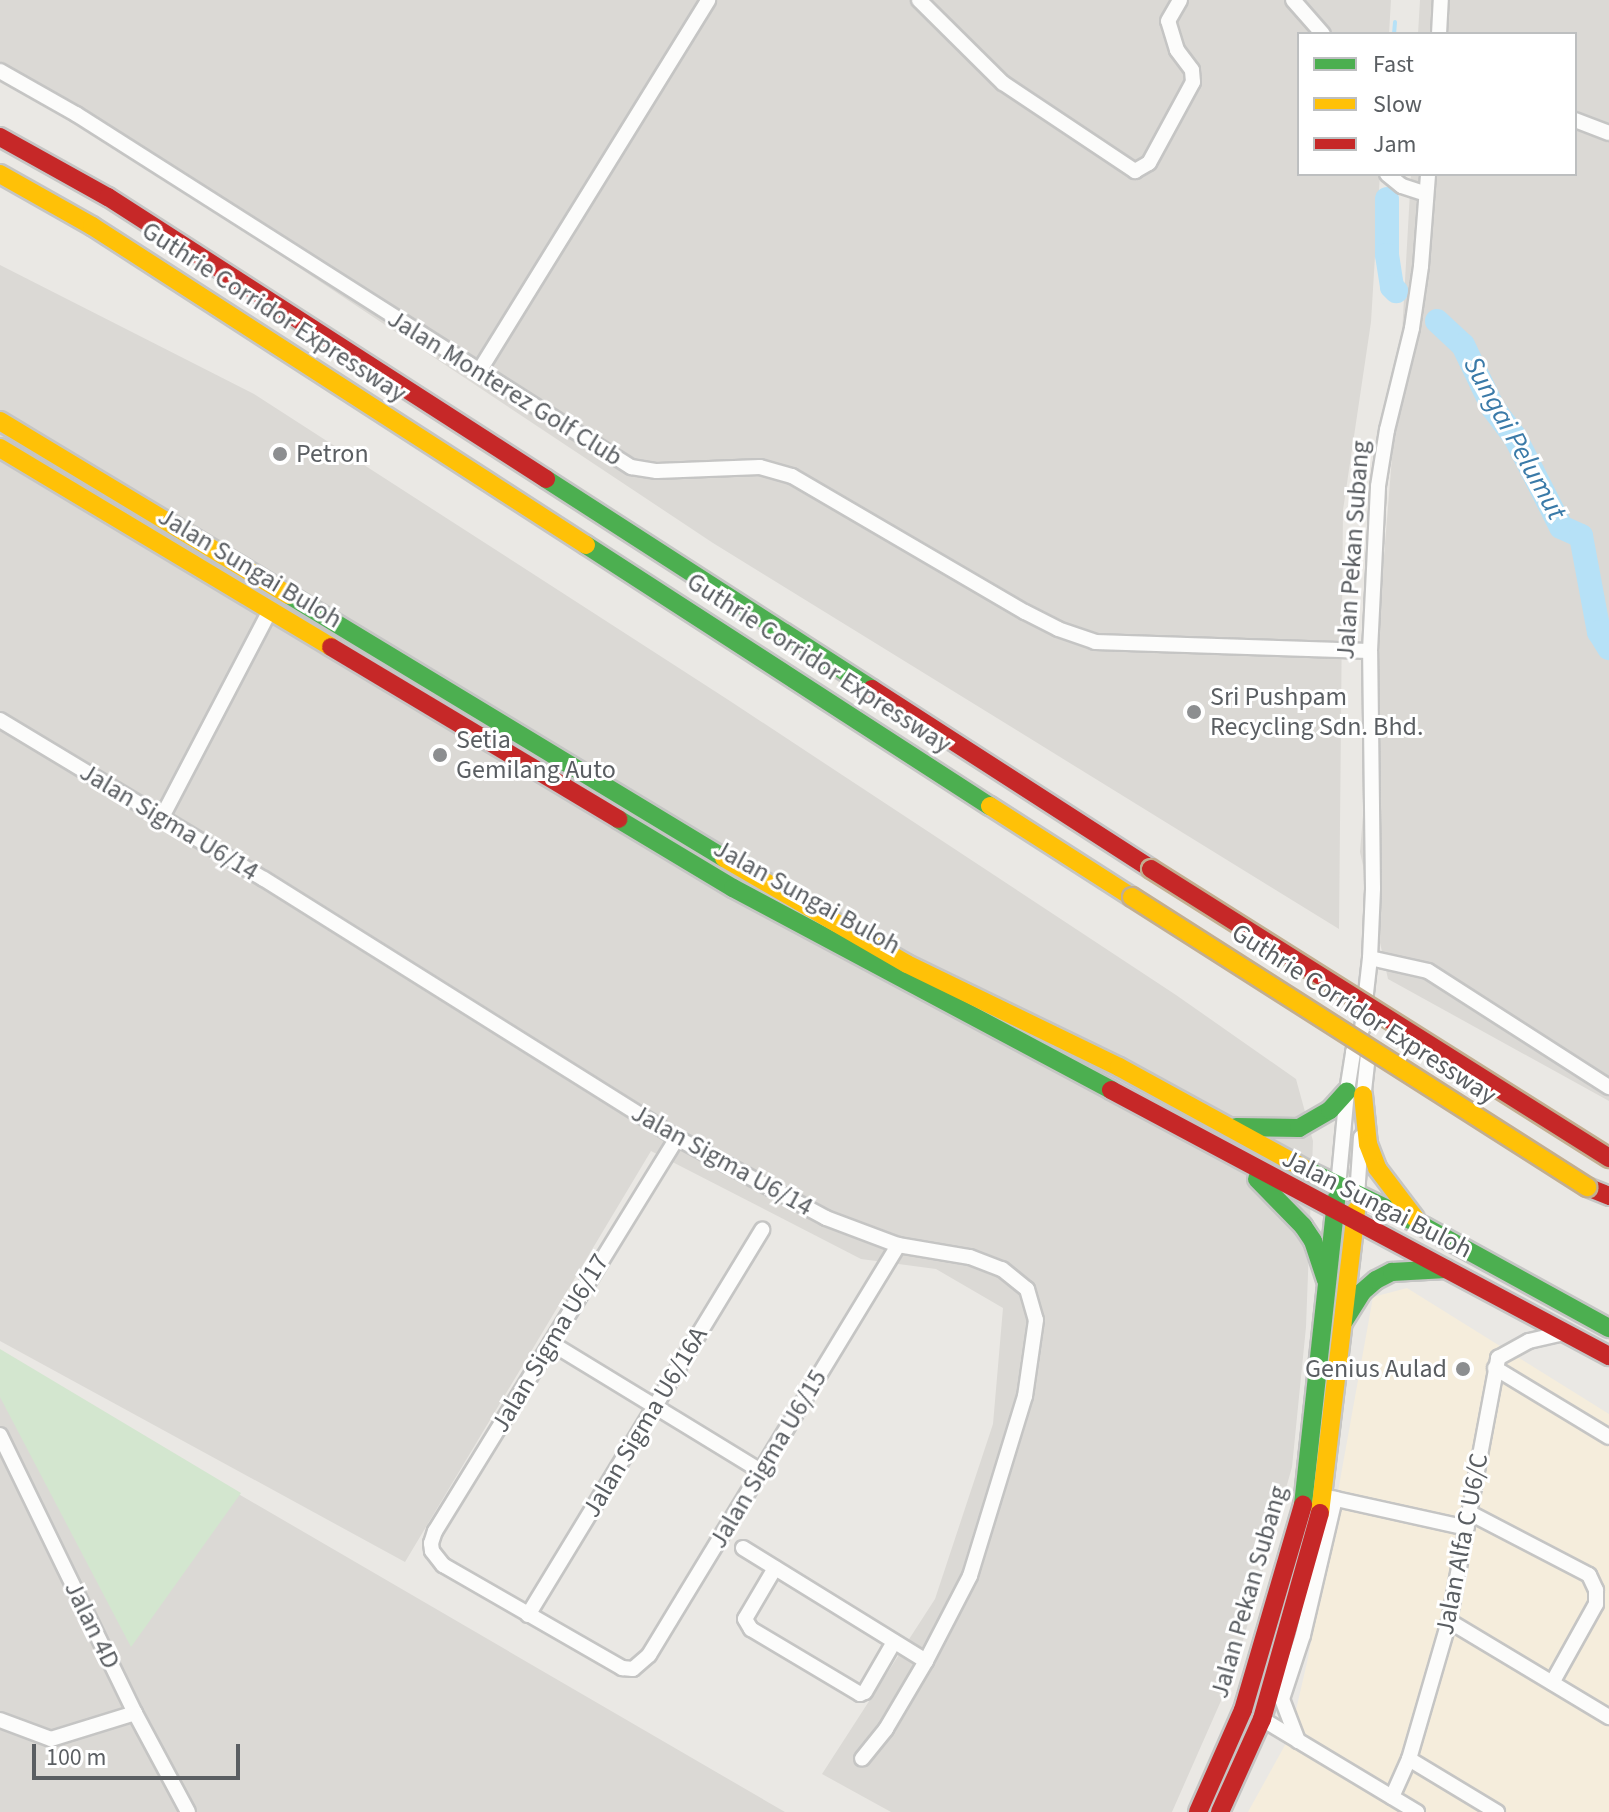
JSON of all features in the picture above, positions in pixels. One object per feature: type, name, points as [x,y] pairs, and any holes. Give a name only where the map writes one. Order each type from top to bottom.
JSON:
[{"type":"main road","name":"Guthrie Corridor Expressway","points":[[0,137],[108,197],[1151,869],[1609,1158]]},
{"type":"main road","name":"Guthrie Corridor Expressway","points":[[0,174],[92,226],[1132,897],[1587,1187],[1609,1196]]},
{"type":"main road","name":"Jalan Sungai Buloh","points":[[0,421],[789,897],[907,964],[1085,1050],[1338,1187],[1425,1227],[1609,1328]]},
{"type":"main road","name":"Jalan Sungai Buloh","points":[[0,448],[733,888],[1248,1166],[1609,1356]]},
{"type":"main road","points":[[1229,1127],[1299,1128],[1355,1093],[1377,1168],[1389,1188],[1425,1227]]},
{"type":"main road","points":[[1248,1166],[1259,1182],[1303,1226],[1313,1241],[1326,1280]]},
{"type":"main road","name":"Jalan Pekan Subang","points":[[1198,1812],[1243,1710],[1307,1492],[1326,1280],[1338,1187]]},
{"type":"main road","name":"Jalan Pekan Subang","points":[[1220,1812],[1262,1719],[1330,1498],[1357,1196]]},
{"type":"main road","points":[[1344,1321],[1362,1292],[1376,1280],[1392,1272],[1446,1269]]},
{"type":"street","points":[[478,373],[708,0]]},
{"type":"street","points":[[919,0],[1003,83],[1135,171],[1149,163],[1193,82],[1192,70],[1177,50],[1168,21],[1180,0]]},
{"type":"street","points":[[1293,0],[1321,32]]},
{"type":"street","points":[[1439,32],[1441,0]]},
{"type":"street","name":"Jalan Monterez Golf Club","points":[[0,71],[76,114],[478,373],[631,467],[657,471],[760,467],[792,476],[1025,612],[1095,642],[1370,651]]},
{"type":"street","points":[[1577,121],[1609,133]]},
{"type":"street","points":[[1390,176],[1402,186],[1426,194]]},
{"type":"street","name":"Jalan Pekan Subang","points":[[1355,1093],[1368,1055],[1362,1029],[1370,958],[1373,888],[1370,651],[1378,486],[1387,430],[1412,328],[1428,176]]},
{"type":"street","points":[[162,817],[270,610]]},
{"type":"street","name":"Jalan Sigma U6/14","points":[[0,720],[162,817],[677,1138],[826,1218],[898,1245],[970,1257],[1002,1269],[1027,1289],[1036,1320],[1025,1396],[970,1576],[886,1729],[862,1759]]},
{"type":"street","points":[[1370,958],[1428,971],[1609,1087]]},
{"type":"street","points":[[1338,1187],[1355,1093]]},
{"type":"street","points":[[1355,1093],[1357,1196]]},
{"type":"street","name":"Jalan Sigma U6/17","points":[[528,1615],[443,1565],[432,1551],[435,1531],[677,1138]]},
{"type":"street","name":"Jalan Sigma U6/16A","points":[[528,1615],[762,1230]]},
{"type":"street","name":"Jalan Sigma U6/15","points":[[528,1615],[622,1668],[633,1669],[649,1655],[898,1245]]},
{"type":"street","points":[[1565,1332],[1508,1350],[1498,1358],[1495,1368],[1609,1437]]},
{"type":"street","points":[[551,1343],[761,1471]]},
{"type":"street","name":"Jalan Alfa C U6/C","points":[[1392,1797],[1409,1759],[1449,1621],[1495,1368]]},
{"type":"street","name":"Jalan 4D","points":[[0,1435],[135,1713],[188,1812]]},
{"type":"street","points":[[1298,1741],[1282,1699],[1303,1635],[1330,1498],[1468,1520],[1589,1575],[1596,1590],[1596,1604],[1552,1683]]},
{"type":"street","points":[[743,1548],[926,1661]]},
{"type":"street","points":[[775,1568],[745,1619],[751,1629],[860,1694],[865,1692],[894,1642]]},
{"type":"street","points":[[1449,1621],[1609,1717]]},
{"type":"street","points":[[0,1720],[51,1739],[135,1713]]},
{"type":"street","points":[[1262,1719],[1417,1812]]},
{"type":"street","points":[[1409,1759],[1497,1812]]},
{"type":"shaded area","points":[[0,0],[1391,0],[1389,32],[1297,32],[1297,176],[1380,176],[1371,322],[1343,510],[1339,929],[713,543],[44,98],[0,77]]},
{"type":"shaded area","points":[[1420,0],[1609,0],[1609,1101],[1388,979],[1360,852],[1402,334],[1411,176],[1577,176],[1577,32],[1418,32]]},
{"type":"shaded area","points":[[0,265],[254,394],[730,701],[1176,995],[1296,1079],[1313,1141],[1306,1327],[1292,1467],[1235,1669],[1172,1812],[891,1812],[822,1774],[935,1599],[993,1424],[1003,1308],[936,1269],[861,1259],[651,1151],[405,1562],[0,1341]]},
{"type":"shaded area","points":[[1407,1288],[1609,1414],[1609,1812],[1248,1812],[1290,1736],[1308,1658],[1373,1297]]},
{"type":"shaded area","points":[[0,1355],[551,1676],[785,1812],[0,1812]]},
{"type":"green space","points":[[0,1349],[241,1493],[131,1647],[0,1397]]},
{"type":"waterway","points":[[1394,32],[1395,22]]},
{"type":"waterway","name":"Sungai Pelumut","points":[[1387,199],[1387,255],[1392,287],[1396,291]]},
{"type":"waterway","name":"Sungai Pelumut","points":[[1437,321],[1463,345],[1493,408],[1515,437],[1561,527],[1581,536],[1599,632],[1609,648]]},
{"type":"traffic: fast","points":[[546,479],[872,689]]},
{"type":"traffic: fast","points":[[586,545],[990,806]]},
{"type":"traffic: fast","points":[[289,595],[724,858]]},
{"type":"traffic: fast","points":[[618,819],[733,888],[1111,1090]]},
{"type":"traffic: fast","points":[[1236,1127],[1299,1128],[1330,1110],[1347,1091]]},
{"type":"traffic: fast","points":[[1305,1169],[1425,1227],[1609,1328]]},
{"type":"traffic: fast","points":[[1257,1179],[1303,1226],[1313,1241],[1326,1280]]},
{"type":"traffic: fast","points":[[1303,1505],[1336,1199]]},
{"type":"traffic: fast","points":[[1344,1321],[1362,1292],[1376,1280],[1392,1272],[1446,1269]]},
{"type":"traffic: slow","points":[[0,174],[92,226],[586,545]]},
{"type":"traffic: slow","points":[[0,421],[289,595]]},
{"type":"traffic: slow","points":[[0,448],[331,647]]},
{"type":"traffic: slow","points":[[990,806],[1132,897]]},
{"type":"traffic: slow","points":[[724,858],[907,964],[1119,1067],[1305,1169]]},
{"type":"traffic: slow","points":[[1132,897],[1587,1187]]},
{"type":"traffic: slow","points":[[1363,1095],[1368,1144],[1377,1168],[1415,1218]]},
{"type":"traffic: slow","points":[[1320,1513],[1356,1210]]},
{"type":"traffic: jam","points":[[0,137],[108,197],[546,479]]},
{"type":"traffic: jam","points":[[331,647],[618,819]]},
{"type":"traffic: jam","points":[[872,689],[1151,869]]},
{"type":"traffic: jam","points":[[1151,869],[1609,1158]]},
{"type":"traffic: jam","points":[[1111,1090],[1609,1356]]},
{"type":"traffic: jam","points":[[1587,1187],[1609,1196]]},
{"type":"traffic: jam","points":[[1198,1812],[1243,1710],[1303,1505]]},
{"type":"traffic: jam","points":[[1220,1812],[1262,1719],[1320,1513]]},
{"type":"place","name":"Petron","points":[[280,454]]},
{"type":"place","name":"Sri Pushpam Recycling Sdn. Bhd.","points":[[1194,712]]},
{"type":"place","name":"Setia Gemilang Auto","points":[[440,755]]},
{"type":"place","name":"Genius Aulad","points":[[1463,1369]]}]
